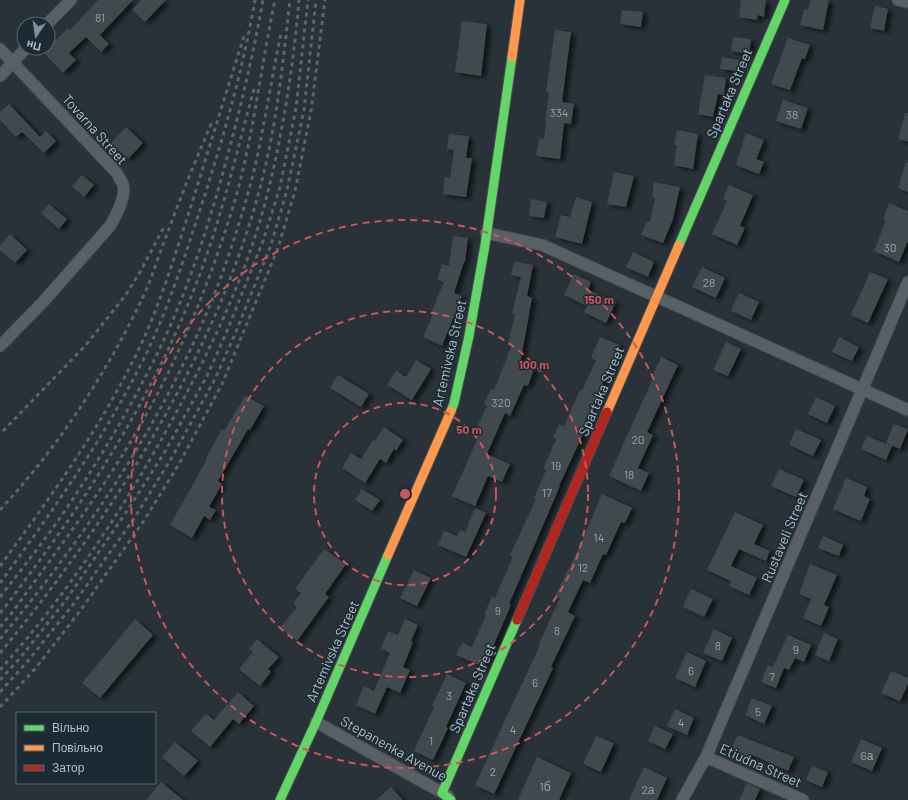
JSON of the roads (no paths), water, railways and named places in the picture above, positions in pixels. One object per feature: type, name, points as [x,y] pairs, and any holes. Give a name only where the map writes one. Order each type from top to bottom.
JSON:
[{"type":"street","points":[[55,16],[70,0]]},
{"type":"street","name":"Artemivska Street","points":[[280,800],[316,722],[454,403],[470,336],[520,0]]},
{"type":"street","name":"Spartaka Street","points":[[447,796],[656,297],[785,0]]},
{"type":"street","points":[[898,0],[908,2]]},
{"type":"street","name":"Tovarna Street","points":[[0,49],[116,173],[123,186],[122,197],[117,213],[110,226],[43,302],[0,346]]},
{"type":"street","points":[[0,76],[19,56]]},
{"type":"street","points":[[486,234],[542,244],[908,410]]},
{"type":"street","name":"Rustaveli Street","points":[[682,800],[706,757],[908,282]]},
{"type":"street","name":"Stepanenka Avenue","points":[[316,722],[447,796],[458,800]]},
{"type":"street","name":"Etiudna Street","points":[[706,757],[803,800]]},
{"type":"railway","points":[[0,583],[56,504],[109,423],[125,395],[157,331],[184,259],[222,139],[244,56],[255,0]]},
{"type":"railway","points":[[0,597],[53,528],[95,464],[139,389],[173,320],[193,269],[218,191],[246,83],[263,0]]},
{"type":"railway","points":[[0,627],[11,614],[90,504],[128,446],[161,387],[182,344],[217,255],[232,210],[251,132],[275,0]]},
{"type":"railway","points":[[0,653],[41,601],[120,491],[156,432],[188,372],[217,310],[242,247],[267,161],[279,92],[290,0]]},
{"type":"railway","points":[[0,670],[24,643],[68,586],[109,526],[165,433],[208,351],[234,294],[245,266],[264,207],[276,156],[294,52],[299,0]]},
{"type":"railway","points":[[0,680],[21,657],[66,600],[127,511],[163,455],[207,376],[227,331],[263,241],[280,187],[296,108],[308,0]]},
{"type":"railway","points":[[0,692],[27,662],[72,606],[135,517],[171,459],[215,379],[271,245],[287,190],[304,110],[316,0]]},
{"type":"railway","points":[[0,707],[35,669],[80,611],[143,522],[179,464],[222,384],[278,248],[295,191],[311,111],[325,0]]},
{"type":"railway","points":[[0,566],[36,517],[87,441],[119,388],[142,342],[172,265],[245,33]]},
{"type":"railway","points":[[0,639],[71,548],[105,500],[165,399],[191,347],[214,294],[234,239],[247,196],[258,153],[281,33]]},
{"type":"railway","points":[[0,613],[40,560],[87,492],[131,421],[169,348],[186,310],[209,249],[223,204],[254,89]]},
{"type":"railway","points":[[0,510],[42,461],[61,435],[97,382],[129,326],[147,289],[184,189],[212,122]]},
{"type":"railway","points":[[3,431],[85,346],[125,296],[140,272],[164,227]]}]
